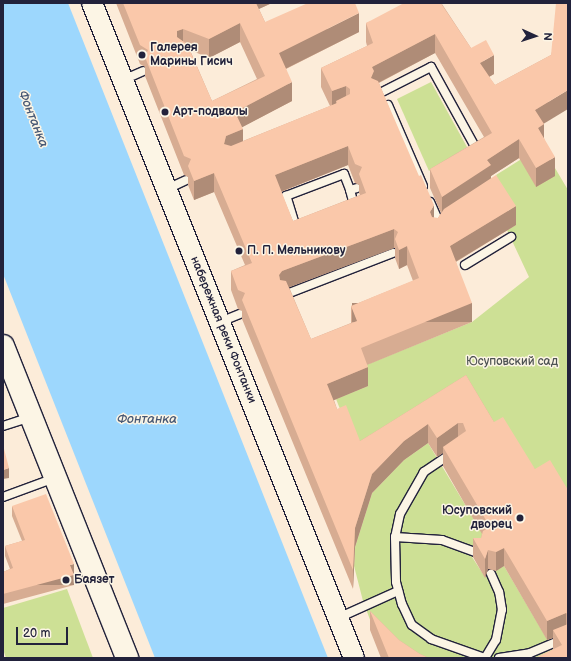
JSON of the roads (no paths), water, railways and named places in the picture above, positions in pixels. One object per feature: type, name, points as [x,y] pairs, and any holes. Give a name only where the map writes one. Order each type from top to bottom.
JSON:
[{"type":"main road","points":[[3,346],[127,658]]},
{"type":"street","name":"набережная реки Фонтанки","points":[[92,3],[354,658]]},
{"type":"lane","points":[[440,224],[426,183],[410,165],[379,94],[431,67],[480,152],[473,155]]},
{"type":"lane","points":[[123,80],[143,71]]},
{"type":"lane","points":[[304,230],[297,233],[286,196],[344,174],[353,189],[356,210],[348,213]]},
{"type":"lane","points":[[166,189],[186,180]]},
{"type":"lane","points":[[435,232],[440,224],[453,216]]},
{"type":"lane","points":[[465,265],[511,237]]},
{"type":"lane","points":[[284,295],[393,253]]},
{"type":"lane","points":[[220,322],[240,314]]},
{"type":"lane","points":[[3,426],[31,417]]},
{"type":"lane","points":[[461,447],[424,472],[400,514],[395,537],[394,559],[398,591],[412,625],[430,639],[485,658],[496,640],[502,610],[499,592],[491,574]]},
{"type":"lane","points":[[3,497],[56,478]]},
{"type":"lane","points":[[395,537],[442,540],[478,553]]},
{"type":"lane","points":[[338,618],[398,591]]},
{"type":"lane","points":[[498,658],[530,653],[568,637]]},
{"type":"water","name":"Фонтанка","points":[[3,3],[68,3],[328,658],[155,658],[3,274]]},
{"type":"place","name":"Галерея Марины Гисич","points":[[142,55]]},
{"type":"place","name":"Арт-подвалы","points":[[165,112]]},
{"type":"place","name":"П. П. Мельникову","points":[[239,251]]},
{"type":"place","name":"Юсуповский дворец","points":[[520,518]]},
{"type":"place","name":"Баязет","points":[[66,580]]},
{"type":"park label","name":"Юсуповский сад","points":[[512,362]]}]
